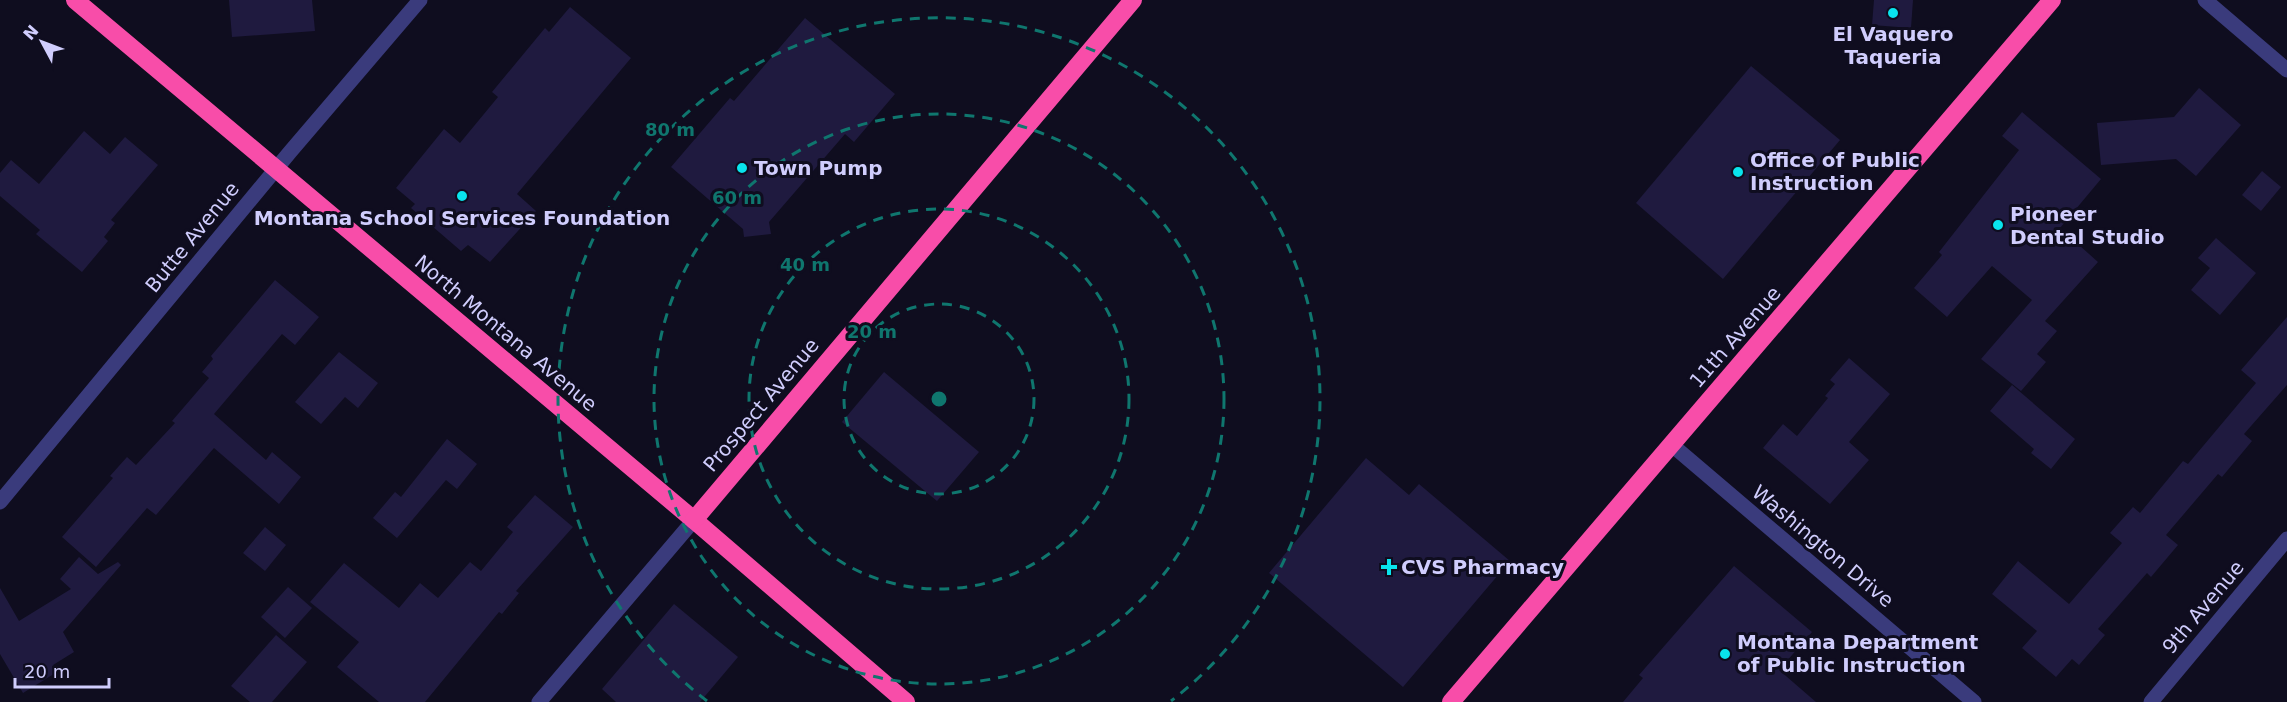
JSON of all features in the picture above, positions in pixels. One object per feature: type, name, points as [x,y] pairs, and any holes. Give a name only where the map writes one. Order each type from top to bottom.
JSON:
[{"type":"highway","name":"North Montana Avenue","points":[[75,0],[694,520],[906,702]]},
{"type":"highway","name":"Prospect Avenue","points":[[694,520],[1133,0]]},
{"type":"highway","name":"11th Avenue","points":[[1450,702],[2052,0]]},
{"type":"street","name":"Butte Avenue","points":[[0,502],[275,169],[420,0]]},
{"type":"street","points":[[2205,0],[2287,70]]},
{"type":"street","name":"Washington Drive","points":[[1672,445],[1974,702]]},
{"type":"street","name":"Prospect Avenue","points":[[539,702],[694,520]]},
{"type":"street","name":"9th Avenue","points":[[2151,702],[2287,539]]},
{"type":"building","points":[[229,0],[312,0],[315,31],[232,37]]},
{"type":"building","name":"El Vaquero Taqueria","points":[[1874,0],[1913,0],[1911,28],[1872,25]]},
{"type":"building","points":[[570,7],[631,58],[517,194],[536,211],[490,262],[468,245],[461,251],[411,208],[415,204],[396,188],[444,129],[460,143],[498,97],[492,92],[545,28],[549,32]]},
{"type":"building","points":[[805,18],[895,94],[854,142],[845,134],[769,222],[771,234],[744,237],[743,229],[671,167],[730,98],[734,101]]},
{"type":"building","name":"Office of Public Instruction","points":[[1751,66],[1840,140],[1723,279],[1636,203]]},
{"type":"building","points":[[2199,88],[2241,125],[2196,176],[2176,159],[2101,165],[2097,123],[2174,117]]},
{"type":"building","points":[[2022,112],[2101,179],[2060,228],[2098,262],[2045,321],[2057,331],[2037,354],[2046,362],[2021,391],[1981,359],[2032,300],[1992,266],[1947,317],[1914,288],[1942,255],[1939,252],[2019,150],[2002,136]]},
{"type":"building","points":[[84,131],[110,154],[125,137],[158,165],[111,220],[115,223],[104,237],[108,241],[82,272],[36,234],[40,230],[0,196],[0,173],[11,160],[39,184]]},
{"type":"building","points":[[2262,171],[2281,187],[2261,211],[2242,195]]},
{"type":"building","points":[[2216,238],[2256,273],[2220,315],[2191,290],[2210,268],[2198,258]]},
{"type":"building","points":[[275,280],[319,317],[295,345],[282,334],[214,414],[266,460],[272,452],[301,477],[279,504],[214,448],[156,515],[147,508],[96,567],[62,537],[113,478],[110,476],[127,457],[136,465],[175,423],[172,421],[209,378],[202,372],[213,359],[211,356]]},
{"type":"building","points":[[2287,317],[2287,385],[2244,434],[2252,441],[2222,477],[2218,474],[2166,535],[2178,545],[2151,577],[2147,573],[2098,629],[2105,635],[2079,665],[2072,659],[2056,677],[2022,648],[2037,631],[1992,594],[2018,561],[2069,604],[2122,543],[2110,533],[2133,507],[2140,513],[2183,461],[2188,464],[2256,383],[2241,370]]},
{"type":"building","points":[[339,352],[378,383],[358,408],[345,397],[321,424],[295,402]]},
{"type":"building","points":[[1849,358],[1890,394],[1849,442],[1869,460],[1830,504],[1763,448],[1783,424],[1797,436],[1828,398],[1825,396],[1835,384],[1830,380]]},
{"type":"building","points":[[884,372],[979,452],[937,501],[842,422]]},
{"type":"building","points":[[2012,385],[2075,439],[2051,469],[2031,453],[2034,449],[1990,411]]},
{"type":"building","points":[[447,439],[477,464],[457,489],[446,480],[397,538],[373,518],[395,492],[401,497]]},
{"type":"building","name":"CVS Pharmacy","points":[[1366,458],[1409,495],[1419,484],[1510,561],[1403,687],[1269,573]]},
{"type":"building","points":[[535,495],[573,527],[516,591],[519,593],[502,614],[499,612],[425,702],[379,702],[337,667],[359,642],[310,602],[344,563],[399,608],[420,583],[438,598],[470,562],[481,571],[513,532],[507,527]]},
{"type":"building","points":[[265,527],[286,545],[265,571],[243,553]]},
{"type":"building","points":[[79,557],[98,574],[118,562],[121,565],[63,632],[74,652],[53,665],[57,672],[23,693],[0,654],[0,588],[19,621],[71,589],[60,579]]},
{"type":"building","name":"Montana Department of Public Instruction","points":[[1734,566],[1812,632],[1779,670],[1816,702],[1623,702],[1643,678],[1639,675]]},
{"type":"building","points":[[288,587],[312,608],[285,638],[261,617]]},
{"type":"building","points":[[674,604],[738,657],[700,702],[616,702],[602,689]]},
{"type":"building","points":[[276,635],[307,662],[272,702],[250,702],[231,686]]},
{"type":"place","name":"El Vaquero Taqueria","points":[[1893,13]]},
{"type":"place","name":"Town Pump","points":[[742,168]]},
{"type":"place","name":"Office of Public Instruction","points":[[1738,172]]},
{"type":"place","name":"Montana School Services Foundation","points":[[462,196]]},
{"type":"place","name":"Pioneer Dental Studio","points":[[1998,225]]},
{"type":"place","name":"CVS Pharmacy","points":[[1389,567]]},
{"type":"place","name":"Montana Department of Public Instruction","points":[[1725,654]]}]
